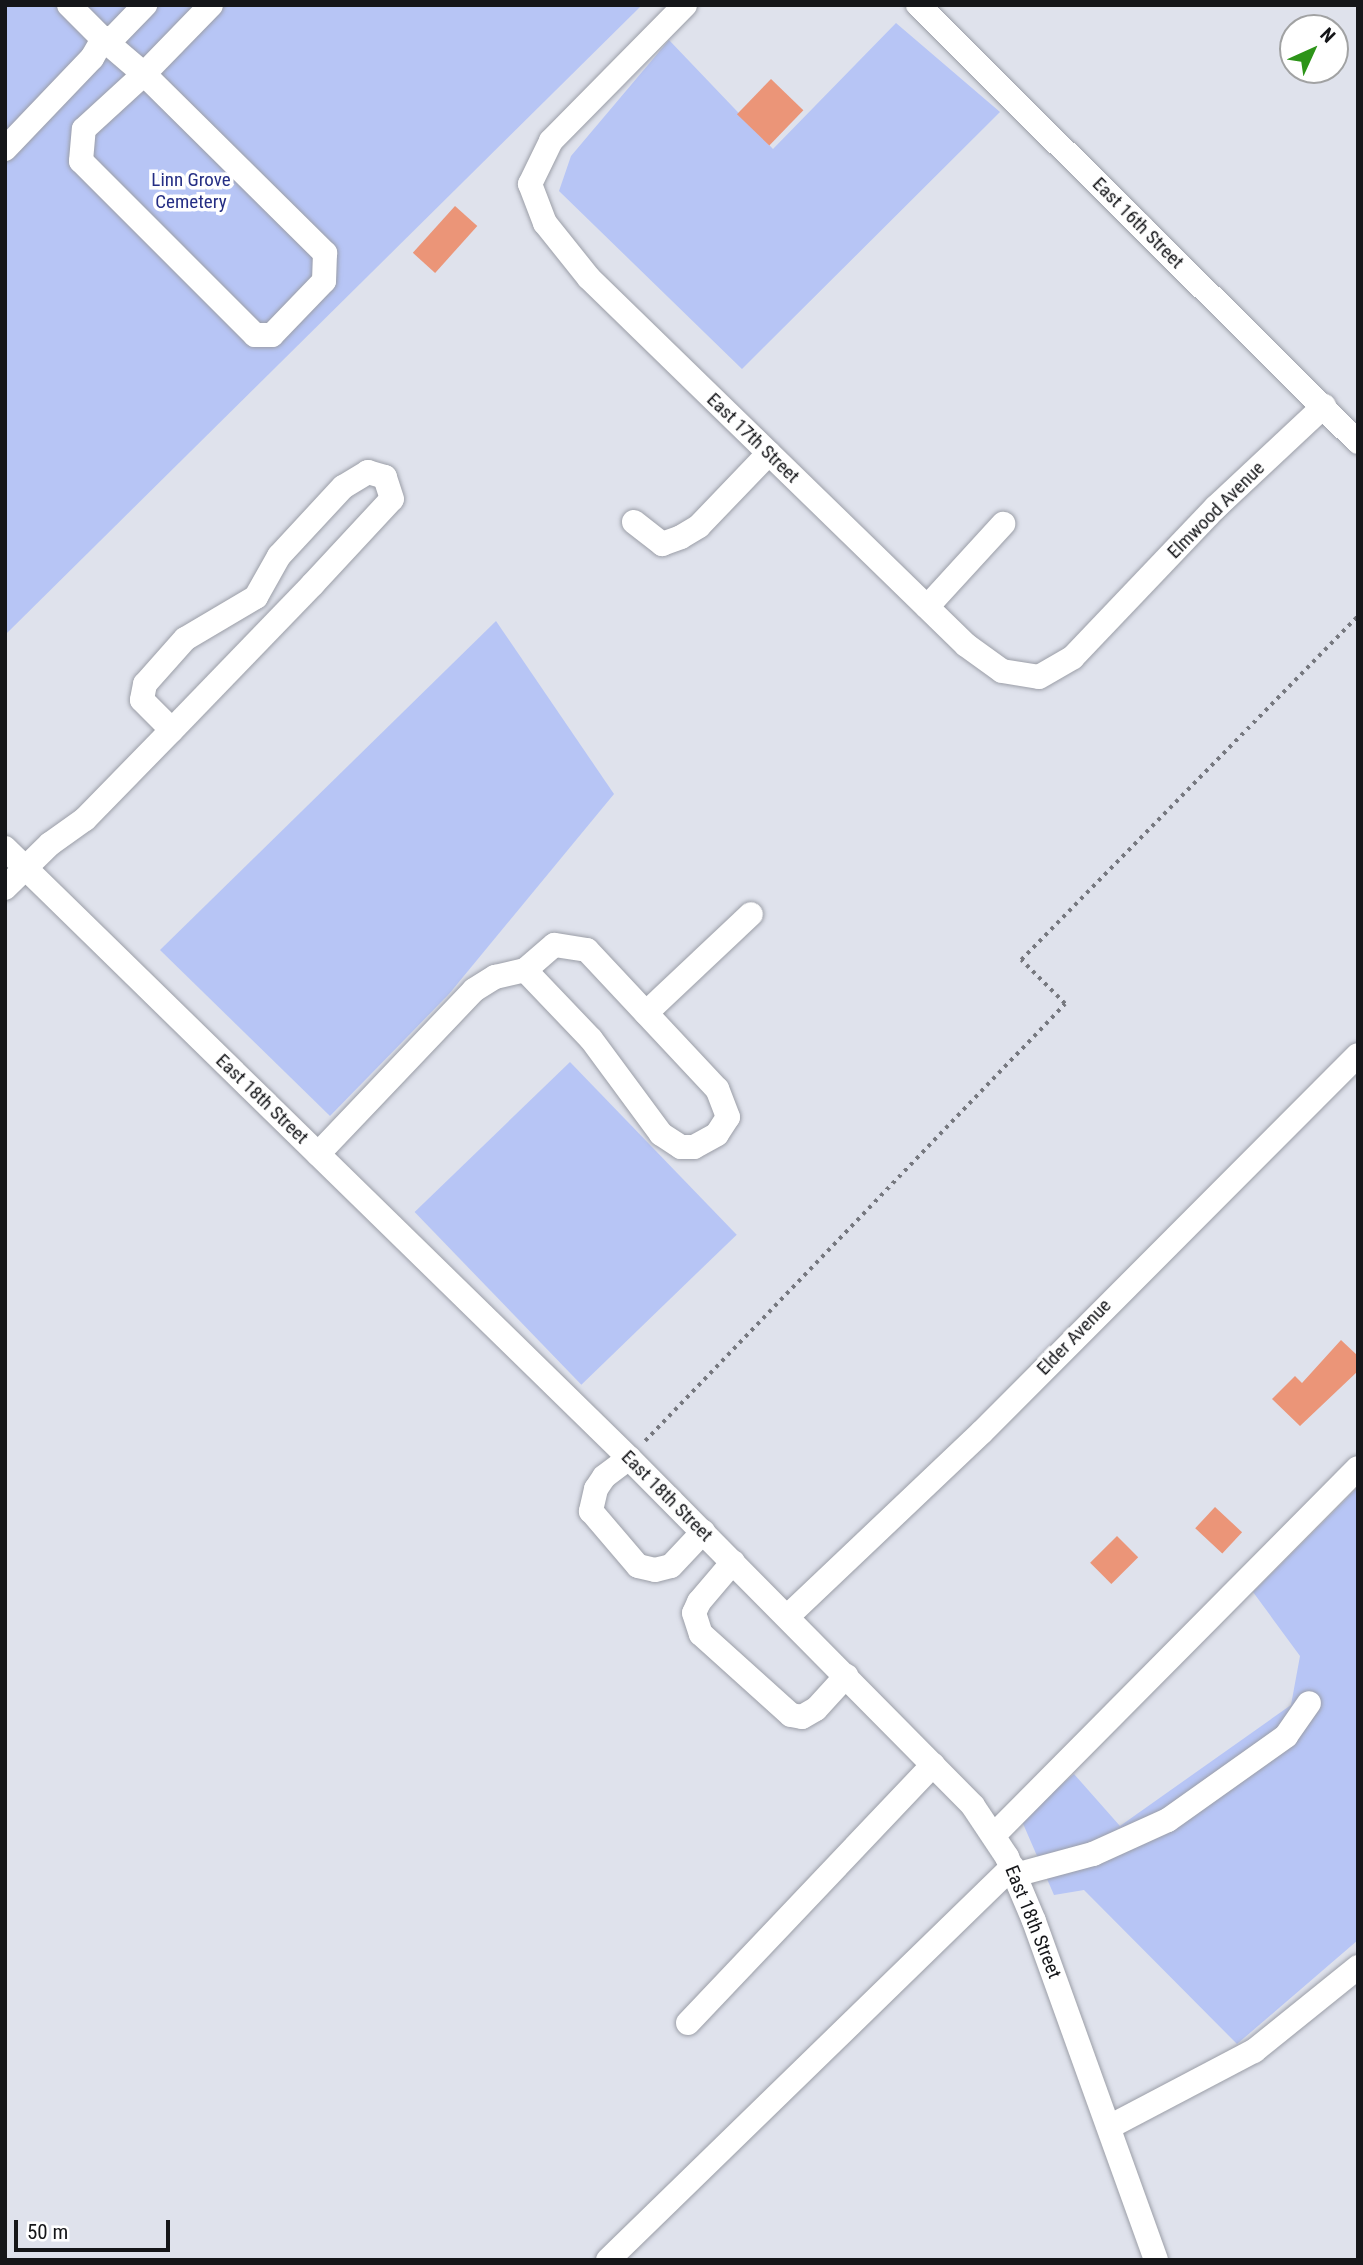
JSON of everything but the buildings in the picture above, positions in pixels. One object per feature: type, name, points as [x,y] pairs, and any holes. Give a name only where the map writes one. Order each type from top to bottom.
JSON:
[{"type":"street","points":[[69,5],[144,74],[325,253],[324,281],[272,335],[255,335],[81,161],[84,129],[144,74],[211,5]]},
{"type":"street","points":[[5,149],[92,58],[103,39],[114,37],[145,5]]},
{"type":"street","name":"East 16th Street","points":[[918,5],[1358,442]]},
{"type":"street","name":"East 17th Street","points":[[683,6],[551,141],[530,184],[545,223],[589,278],[966,645],[1002,671],[1039,677],[1073,657],[1112,616]]},
{"type":"street","name":"Elmwood Avenue","points":[[1112,616],[1216,507],[1324,407]]},
{"type":"street","points":[[634,522],[662,544],[681,537],[699,526],[769,453]]},
{"type":"street","points":[[5,888],[85,819],[172,730],[391,499],[385,477],[368,472],[342,487],[279,556],[256,597],[185,639],[145,684],[142,700],[172,730]]},
{"type":"street","points":[[927,607],[1003,524]]},
{"type":"street","name":"East 18th Street","points":[[5,848],[788,1616],[933,1765],[995,1834],[1013,1871],[1156,2260]]},
{"type":"street","points":[[646,1013],[751,914]]},
{"type":"street","points":[[318,1154],[474,990],[495,977],[525,970],[554,945],[587,950],[726,1103],[728,1117],[706,1143],[681,1147],[661,1134],[591,1039],[525,970]]},
{"type":"street","name":"Elder Avenue","points":[[788,1616],[982,1432],[1358,1055]]},
{"type":"street","points":[[629,1458],[604,1477],[596,1489],[592,1511],[638,1566],[655,1570],[671,1566],[703,1532]]},
{"type":"street","points":[[995,1834],[1358,1468]]},
{"type":"street","points":[[733,1562],[699,1602],[694,1613],[701,1634],[791,1715],[802,1717],[816,1709],[846,1676]]},
{"type":"street","points":[[608,2260],[1013,1871],[1093,1854],[1168,1820],[1286,1736],[1309,1703]]},
{"type":"street","points":[[688,2023],[933,1765]]},
{"type":"street","points":[[1109,2127],[1254,2051],[1358,1967]]},
{"type":"path","points":[[629,1458],[1065,1004],[1021,960],[1358,616]]},
{"type":"green space","name":"Linn Grove Cemetery","points":[[5,5],[642,5],[5,635]]},
{"type":"green space","points":[[896,23],[1000,112],[742,369],[559,191],[571,156],[669,40],[773,149]]},
{"type":"green space","points":[[496,621],[614,794],[449,994],[330,1116],[160,950]]},
{"type":"green space","points":[[570,1062],[737,1235],[581,1385],[415,1212]]},
{"type":"green space","points":[[1358,1487],[1358,1940],[1237,2044],[1084,1890],[1054,1895],[1021,1819],[1074,1774],[1120,1826],[1291,1705],[1300,1656],[1253,1592]]}]
